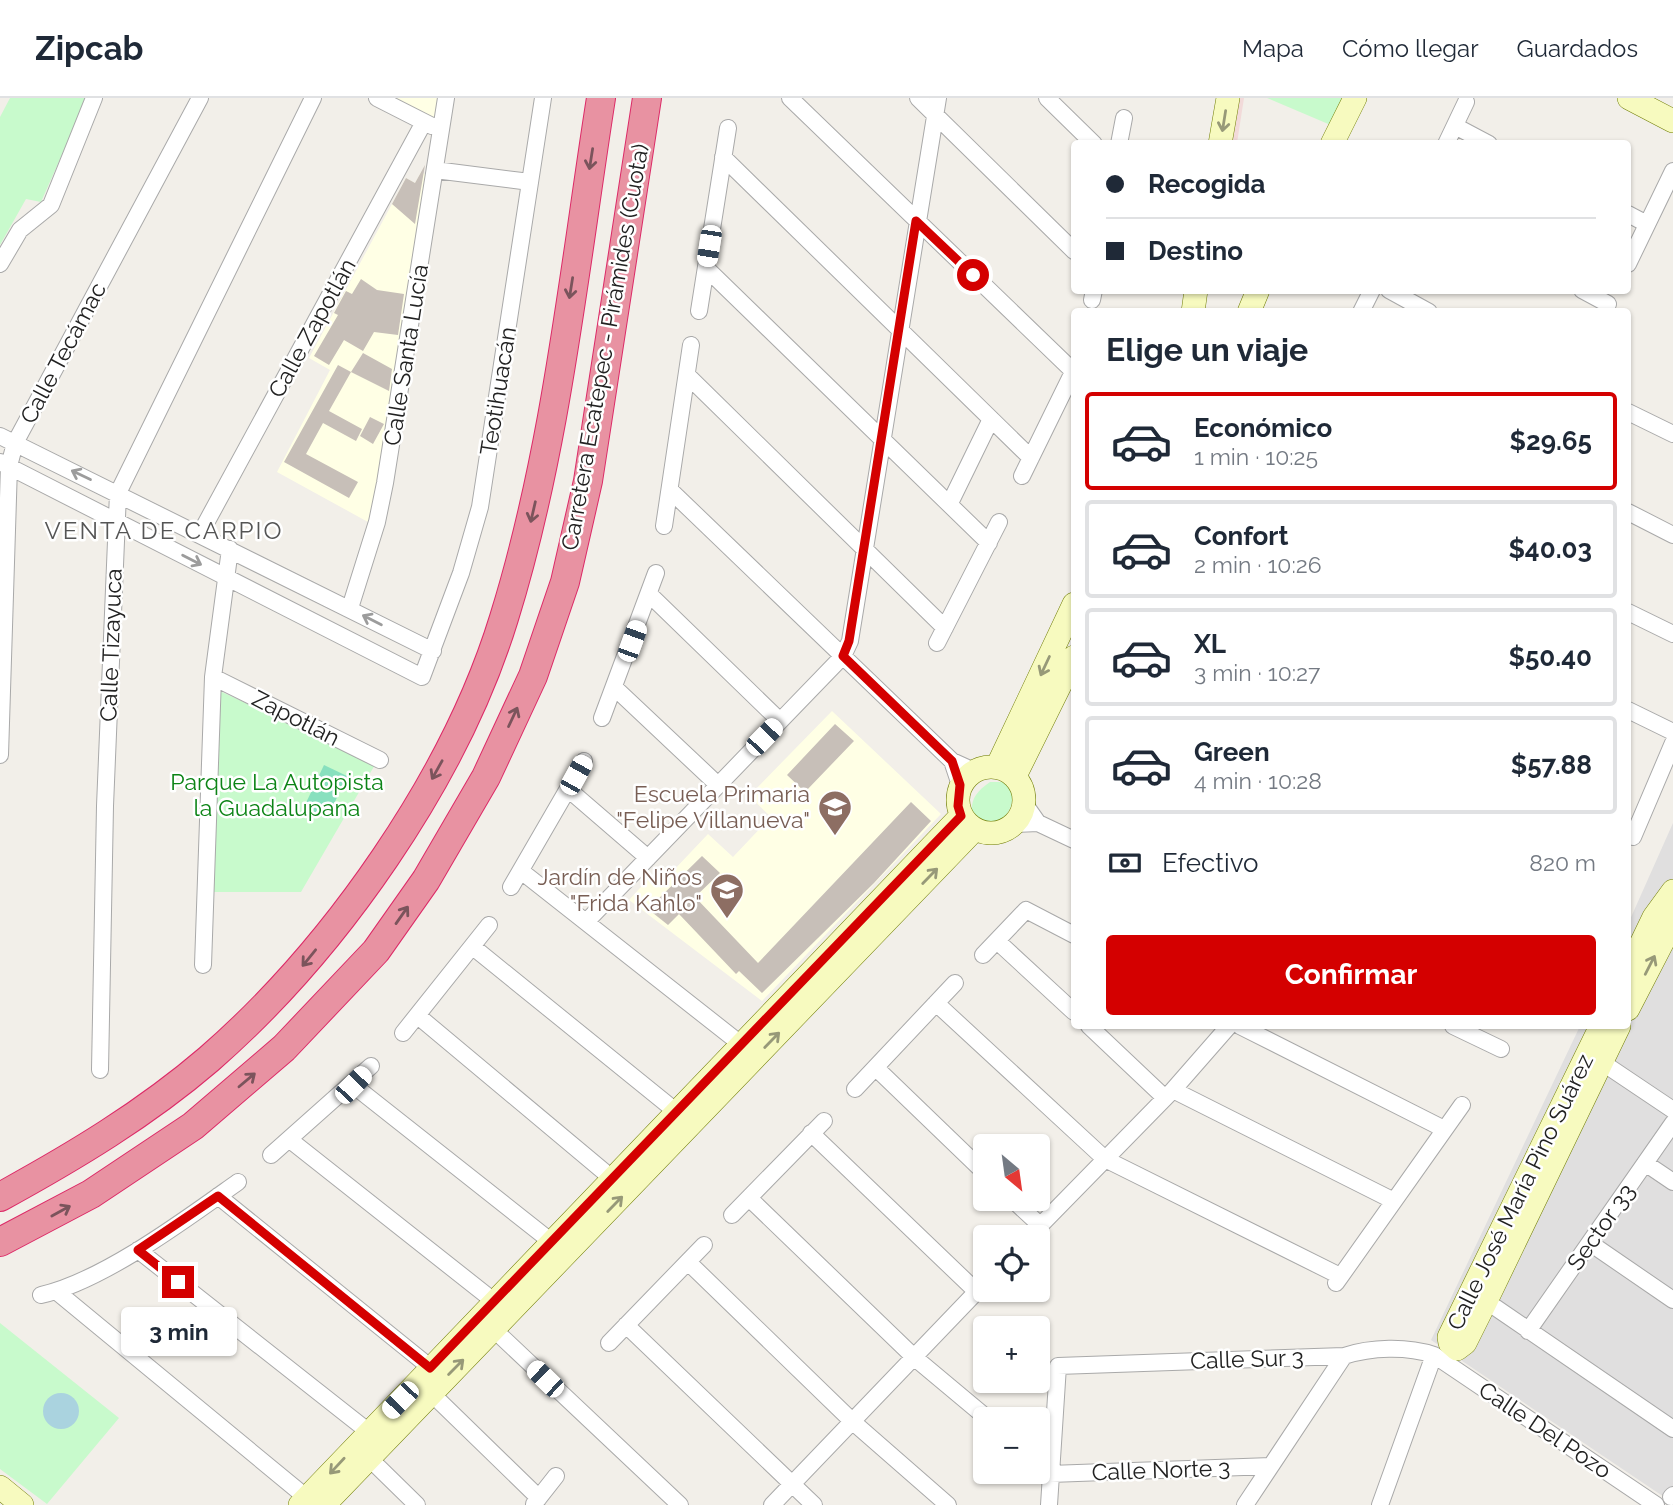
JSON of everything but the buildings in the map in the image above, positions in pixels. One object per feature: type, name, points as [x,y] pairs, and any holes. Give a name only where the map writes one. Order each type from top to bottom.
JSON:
[{"type":"highway","name":"Carretera Ecatepec - Pirámides (Cuota)","points":[[0,1198],[110,1133],[209,1059],[257,1013],[301,967],[344,914],[389,850],[445,756],[478,687],[503,622],[541,478],[601,98]]},
{"type":"highway","name":"Carretera Ecatepec - Pirámides (Cuota)","points":[[0,1242],[91,1194],[193,1126],[284,1048],[376,951],[426,880],[486,776],[533,676],[565,582],[587,481],[647,98]]},
{"type":"street","points":[[0,264],[20,230],[51,205],[94,98]]},
{"type":"street","name":"Calle Tecámac","points":[[0,755],[4,464],[200,98]]},
{"type":"street","name":"Calle Tizayuca","points":[[100,1070],[118,493],[313,98]]},
{"type":"street","points":[[377,98],[441,130]]},
{"type":"street","name":"Calle Santa Lucía","points":[[350,608],[377,522],[386,483],[446,98]]},
{"type":"street","name":"Teotihuacán","points":[[224,576],[422,677],[461,573],[480,507],[543,98]]},
{"type":"street","points":[[790,98],[1071,368]]},
{"type":"street","points":[[918,98],[937,106],[1071,248]]},
{"type":"street","points":[[1047,98],[1090,140]]},
{"type":"street","points":[[1221,140],[1228,98]]},
{"type":"street","points":[[1334,140],[1355,98]]},
{"type":"street","points":[[1629,98],[1673,121]]},
{"type":"street","points":[[1449,140],[1466,102]]},
{"type":"street","points":[[586,922],[843,656],[849,641],[898,328],[937,106]]},
{"type":"street","points":[[1120,140],[1124,118]]},
{"type":"street","name":"Calle Zapotlán","points":[[200,534],[424,122]]},
{"type":"street","points":[[1455,126],[1481,140]]},
{"type":"street","points":[[699,311],[728,128]]},
{"type":"street","points":[[723,158],[1031,458]]},
{"type":"street","points":[[435,170],[530,182]]},
{"type":"street","points":[[1631,258],[1673,172]]},
{"type":"street","points":[[1631,216],[1647,224]]},
{"type":"street","points":[[706,268],[883,437],[989,543]]},
{"type":"street","points":[[1396,294],[1422,308]]},
{"type":"street","points":[[1591,294],[1609,302]]},
{"type":"street","points":[[664,526],[691,345]]},
{"type":"street","points":[[687,375],[945,628]]},
{"type":"street","points":[[1022,476],[1071,377]]},
{"type":"street","points":[[1631,413],[1673,434]]},
{"type":"street","points":[[950,503],[991,419]]},
{"type":"street","points":[[0,436],[433,651]]},
{"type":"street","points":[[4,464],[224,576]]},
{"type":"street","points":[[670,490],[967,778]]},
{"type":"street","points":[[1631,514],[1673,535]]},
{"type":"street","points":[[937,643],[999,522]]},
{"type":"street","points":[[203,965],[213,677],[224,576],[230,549]]},
{"type":"street","points":[[602,718],[656,573]]},
{"type":"street","points":[[649,594],[780,721]]},
{"type":"street","points":[[1006,771],[1071,611]]},
{"type":"street","points":[[1631,613],[1673,634]]},
{"type":"street","points":[[967,778],[1006,771],[1071,662]]},
{"type":"street","name":"Zapotlán","points":[[213,677],[380,760]]},
{"type":"street","points":[[615,688],[718,785]]},
{"type":"street","points":[[1631,711],[1673,732]]},
{"type":"street","points":[[1633,837],[1635,813],[1673,743]]},
{"type":"street","points":[[511,887],[584,761]]},
{"type":"street","points":[[967,778],[958,806],[968,823],[995,833],[1019,813],[1024,793],[1006,771]]},
{"type":"street","points":[[568,789],[648,858]]},
{"type":"street","points":[[1019,813],[1071,840]]},
{"type":"street","points":[[311,1503],[369,1458],[431,1393],[490,1316],[553,1243],[742,1045],[968,823]]},
{"type":"street","points":[[311,1503],[369,1432],[430,1368],[490,1316],[968,823]]},
{"type":"street","points":[[521,871],[742,1045]]},
{"type":"street","points":[[1631,965],[1654,917],[1673,891]]},
{"type":"street","points":[[983,955],[1026,911],[1071,933]]},
{"type":"street","points":[[1631,1003],[1673,922]]},
{"type":"street","points":[[402,1033],[489,925]]},
{"type":"street","points":[[997,941],[1071,1009]]},
{"type":"street","points":[[473,947],[678,1112]]},
{"type":"street","points":[[855,1088],[955,982]]},
{"type":"street","points":[[936,1003],[1105,1159],[1337,1281],[1462,1105]]},
{"type":"street","points":[[418,1016],[614,1180]]},
{"type":"street","points":[[1098,1029],[1168,1093],[1394,1201]]},
{"type":"street","points":[[1041,1225],[1226,1029]]},
{"type":"street","points":[[1246,1029],[1444,1129]]},
{"type":"street","points":[[1458,1029],[1501,1049]]},
{"type":"street","name":"Calle José María Pino Suárez","points":[[1486,1301],[1465,1343],[1457,1349],[1450,1343],[1449,1337],[1594,1057],[1600,1029]]},
{"type":"street","points":[[1617,1029],[1594,1057],[1486,1301],[1673,1429]]},
{"type":"street","points":[[1594,1057],[1673,1110]]},
{"type":"street","points":[[271,1155],[353,1085],[371,1066]]},
{"type":"street","points":[[876,1068],[973,1161]]},
{"type":"street","points":[[353,1085],[553,1243]]},
{"type":"street","points":[[732,1215],[824,1121]]},
{"type":"street","name":"Sector 33","points":[[1528,1331],[1673,1123]]},
{"type":"street","points":[[811,1133],[973,1280]]},
{"type":"street","points":[[289,1140],[490,1316],[680,1505]]},
{"type":"street","points":[[1645,1163],[1673,1182]]},
{"type":"street","points":[[238,1182],[138,1250],[48,1293],[311,1503]]},
{"type":"street","points":[[218,1196],[430,1368]]},
{"type":"street","points":[[749,1198],[915,1358],[974,1407]]},
{"type":"street","points":[[1590,1243],[1673,1300]]},
{"type":"street","points":[[609,1343],[704,1245]]},
{"type":"street","points":[[138,1250],[369,1432]]},
{"type":"street","points":[[688,1262],[853,1422],[948,1505]]},
{"type":"street","points":[[772,1505],[973,1296]]},
{"type":"street","points":[[626,1325],[791,1486],[814,1505]]},
{"type":"street","name":"Calle Sur 3","points":[[1050,1474],[1058,1366],[1344,1356],[1361,1350],[1419,1350],[1434,1355]]},
{"type":"street","points":[[1398,1505],[1382,1501],[1434,1355]]},
{"type":"street","name":"Calle Del Pozo","points":[[1434,1355],[1656,1505]]},
{"type":"street","points":[[1245,1505],[1344,1356]]},
{"type":"street","points":[[431,1393],[536,1501],[556,1476]]},
{"type":"street","points":[[369,1458],[417,1505]]},
{"type":"street","name":"Calle Norte 3","points":[[1050,1474],[1271,1466]]},
{"type":"street","points":[[1049,1505],[1050,1484]]},
{"type":"street","points":[[0,1487],[22,1505]]},
{"type":"shaded area","points":[[395,98],[441,98],[437,119]]},
{"type":"shaded area","points":[[1222,98],[1244,98],[1237,140],[1216,140]]},
{"type":"shaded area","points":[[421,172],[429,176],[379,477],[368,522],[277,472],[330,370],[309,358],[406,178],[415,183]]},
{"type":"shaded area","name":"Escuela Primaria \"Felipe Villanueva\"","points":[[832,711],[941,814],[762,1001],[629,900],[661,865],[672,872],[708,834],[733,857],[771,817],[749,796]]},
{"type":"shaded area","points":[[1673,823],[1673,1503],[1431,1340],[1579,1029],[1631,1029],[1631,917]]},
{"type":"green space","points":[[10,98],[87,98],[41,202],[26,199],[0,245],[0,117]]},
{"type":"green space","points":[[1267,98],[1347,98],[1333,126]]},
{"type":"green space","name":"Parque La Autopista la Guadalupana","points":[[211,687],[376,763],[301,892],[201,892]]},
{"type":"green space","points":[[324,765],[347,776],[327,819],[304,807]]},
{"type":"green space","points":[[990,782],[1003,782],[1012,788],[1013,796],[1007,814],[997,822],[983,827],[973,821],[972,803],[980,790]]},
{"type":"green space","points":[[0,1323],[119,1418],[47,1504],[0,1469]]},
{"type":"water","points":[[61,1393],[74,1398],[79,1411],[74,1424],[61,1429],[48,1424],[43,1411],[48,1398]]},
{"type":"place","name":"Escuela Primaria \"Felipe Villanueva\"","points":[[835,837]]},
{"type":"place","name":"Jardín de Niños \"Frida Kahlo\"","points":[[727,920]]},
{"type":"district","name":"VENTA DE CARPIO","points":[[164,531]]},
{"type":"route","points":[[178,1282],[138,1250],[218,1196],[430,1368],[568,1228],[961,816],[957,796],[960,785],[952,761],[843,656],[849,641],[916,221],[973,275]]}]
